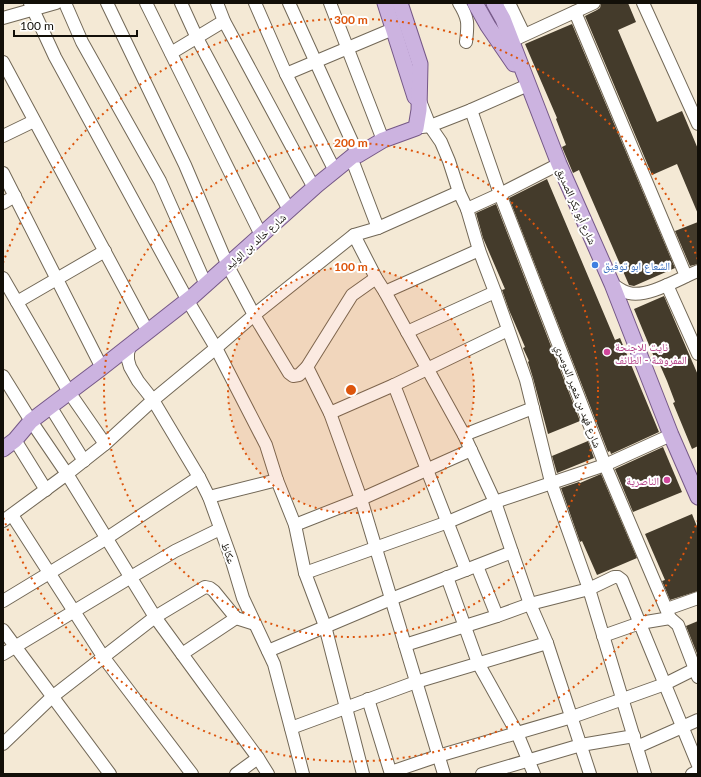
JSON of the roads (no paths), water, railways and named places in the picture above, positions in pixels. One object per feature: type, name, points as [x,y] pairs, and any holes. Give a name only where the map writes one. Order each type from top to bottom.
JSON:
[{"type":"main road","points":[[385,3],[419,105],[423,127]]},
{"type":"main road","points":[[400,3],[420,64],[419,105]]},
{"type":"main road","points":[[475,3],[488,26],[528,85]]},
{"type":"main road","name":"شارع أبو بكر الصديق","points":[[494,3],[503,19],[559,164],[612,284],[671,435],[698,497]]},
{"type":"main road","name":"شارع خالد بن الوليد","points":[[9,444],[31,421],[188,301],[334,171],[355,156],[383,140],[423,127]]},
{"type":"street","points":[[3,18],[31,6],[56,3]]},
{"type":"street","points":[[65,3],[82,42],[160,181],[206,285]]},
{"type":"street","points":[[107,3],[185,165],[228,266],[254,315],[289,373],[293,376],[299,374],[307,367],[352,295],[376,278]]},
{"type":"street","points":[[146,3],[261,235]]},
{"type":"street","points":[[181,3],[197,38],[289,210]]},
{"type":"street","points":[[217,3],[224,21],[314,188]]},
{"type":"street","points":[[255,3],[286,74],[334,171]]},
{"type":"street","points":[[290,3],[316,61],[355,156],[378,228]]},
{"type":"street","points":[[330,3],[383,140]]},
{"type":"street","points":[[459,3],[468,24],[466,42]]},
{"type":"street","points":[[502,3],[518,38],[594,3]]},
{"type":"street","points":[[510,3],[524,35]]},
{"type":"street","points":[[643,3],[698,124]]},
{"type":"street","points":[[31,6],[55,57],[188,301],[216,348],[266,445],[277,480],[295,525],[305,573],[325,626],[363,774]]},
{"type":"street","points":[[575,12],[686,276]]},
{"type":"street","points":[[171,53],[224,21]]},
{"type":"street","points":[[286,74],[393,29]]},
{"type":"street","points":[[3,62],[148,332]]},
{"type":"street","points":[[423,127],[471,110],[528,85]]},
{"type":"street","name":"شارع فهد بن شعير الدوسري","points":[[471,110],[500,194],[605,464],[669,614],[678,625],[696,673]]},
{"type":"street","points":[[3,136],[34,121]]},
{"type":"street","points":[[423,127],[441,142],[449,161],[526,380],[551,482],[589,589],[645,774]]},
{"type":"street","points":[[467,209],[559,164]]},
{"type":"street","points":[[3,173],[102,368]]},
{"type":"street","points":[[192,774],[104,658],[50,573],[7,518],[105,444],[153,400],[254,315],[354,235],[378,228],[459,192]]},
{"type":"street","points":[[3,203],[15,196]]},
{"type":"street","points":[[354,235],[376,278],[464,435],[495,502],[530,604],[547,643],[590,774]]},
{"type":"street","points":[[385,292],[480,250]]},
{"type":"street","points":[[17,302],[105,252]]},
{"type":"street","points":[[612,284],[628,293],[640,294],[667,285],[698,271]]},
{"type":"street","points":[[3,278],[69,392],[105,444]]},
{"type":"street","points":[[667,285],[697,349]]},
{"type":"street","points":[[407,332],[495,292]]},
{"type":"street","points":[[330,413],[508,330]]},
{"type":"street","name":"عكاظ","points":[[130,346],[128,353],[130,367],[138,381],[153,400],[199,477],[209,497],[231,558],[243,598],[274,664],[303,774]]},
{"type":"street","points":[[307,367],[330,413],[361,499],[444,774]]},
{"type":"street","points":[[3,376],[67,474],[155,618],[258,758],[268,774]]},
{"type":"street","points":[[394,384],[448,522],[497,616]]},
{"type":"street","points":[[50,406],[84,461]]},
{"type":"street","points":[[464,435],[533,408]]},
{"type":"street","points":[[305,573],[448,522],[495,502],[605,464],[671,435]]},
{"type":"street","points":[[9,444],[46,490]]},
{"type":"street","points":[[295,525],[361,499],[471,450]]},
{"type":"street","points":[[3,602],[107,538],[199,477]]},
{"type":"street","points":[[209,497],[277,480]]},
{"type":"street","points":[[3,654],[175,551],[220,529]]},
{"type":"street","points":[[268,651],[391,599],[512,552]]},
{"type":"street","points":[[447,577],[478,663],[518,733],[534,774]]},
{"type":"street","points":[[405,645],[530,604],[589,589],[614,578],[618,578],[622,580],[698,765]]},
{"type":"street","points":[[3,744],[52,697],[155,618],[205,587],[210,588],[214,592],[236,618],[255,624]]},
{"type":"street","points":[[603,636],[669,614],[698,598]]},
{"type":"street","points":[[182,654],[236,618]]},
{"type":"street","points":[[3,630],[110,774]]},
{"type":"street","points":[[291,728],[416,682],[547,643]]},
{"type":"street","points":[[368,699],[391,773],[438,756],[572,717],[696,673]]},
{"type":"street","points":[[482,774],[581,745],[635,741],[698,720]]},
{"type":"street","points":[[236,774],[258,758]]},
{"type":"street","points":[[692,774],[698,771]]},
{"type":"place","name":"الشعاع ابو توفيق","points":[[595,265]]},
{"type":"place","name":"نايت للاجنحة المفروشة - الطائف","points":[[607,352]]},
{"type":"place","name":"الناصرية","points":[[667,480]]}]
